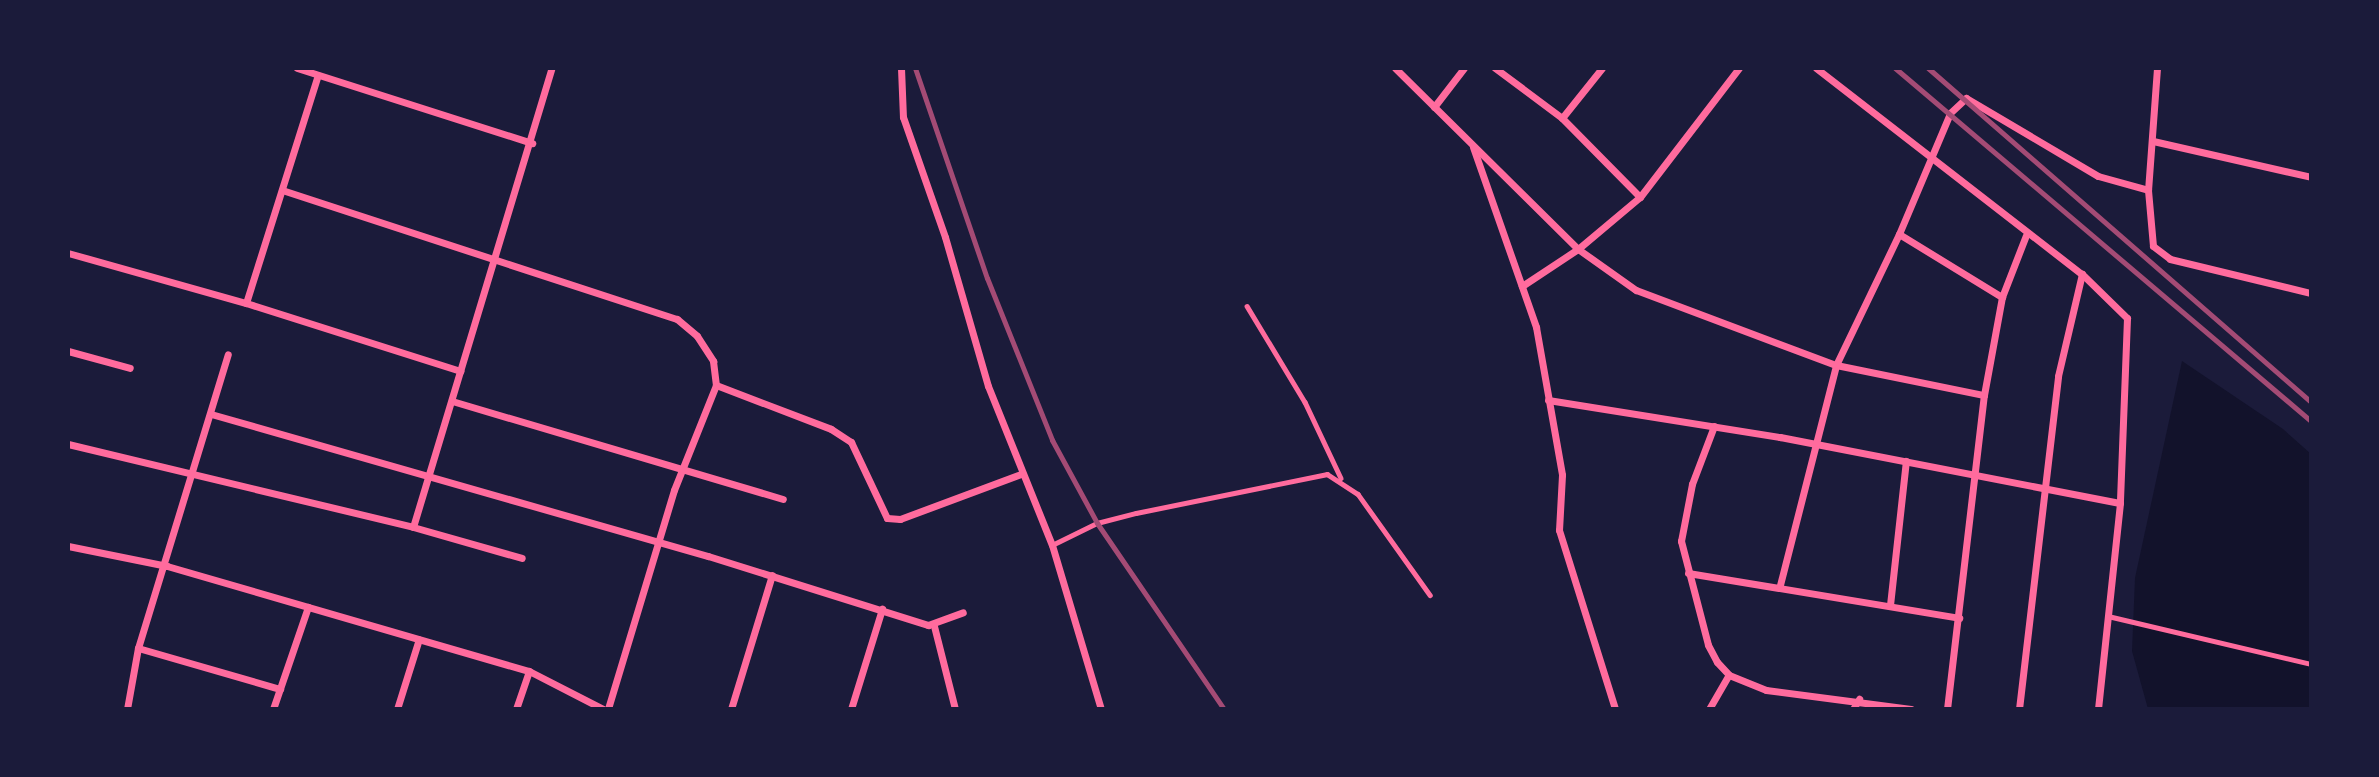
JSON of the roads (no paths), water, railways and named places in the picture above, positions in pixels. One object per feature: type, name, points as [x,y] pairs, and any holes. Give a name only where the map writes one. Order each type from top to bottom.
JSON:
[{"type":"street","points":[[297,68],[533,143]]},
{"type":"street","points":[[412,527],[533,143],[552,68]]},
{"type":"street","points":[[901,68],[903,117],[1021,474],[1052,545],[1101,709]]},
{"type":"street","points":[[1395,68],[1578,249],[1636,290],[1836,365],[1984,395]]},
{"type":"street","points":[[1434,107],[1464,68]]},
{"type":"street","points":[[1495,68],[1563,118],[1640,197]]},
{"type":"street","points":[[1563,118],[1602,68]]},
{"type":"street","points":[[1522,286],[1578,249],[1640,197],[1739,68]]},
{"type":"street","points":[[1816,68],[2026,235],[2082,274],[2127,318],[2120,503],[2098,709]]},
{"type":"street","points":[[2157,68],[2147,190],[2149,233],[2161,254],[2311,293]]},
{"type":"street","points":[[246,303],[318,75]]},
{"type":"street","points":[[1780,585],[1836,365],[1899,234],[1950,113],[1966,99],[2098,176],[2147,190]]},
{"type":"street","points":[[2152,141],[2311,177]]},
{"type":"street","points":[[1473,145],[1536,327],[1562,475],[1559,530],[1615,709]]},
{"type":"street","points":[[68,546],[167,566],[529,671],[605,709],[683,469],[716,386],[713,361],[697,336],[677,319],[497,257],[282,190]]},
{"type":"street","points":[[1899,234],[2002,297]]},
{"type":"street","points":[[1947,709],[1977,474],[1984,395],[2002,297],[2026,235]]},
{"type":"street","points":[[68,253],[246,303],[461,371]]},
{"type":"street","points":[[2019,709],[2058,376],[2082,274]]},
{"type":"street","points":[[68,351],[130,368]]},
{"type":"street","points":[[127,709],[138,648],[167,566],[190,475],[228,354]]},
{"type":"street","points":[[716,386],[831,429],[851,442],[887,519],[900,519],[1021,474]]},
{"type":"street","points":[[1548,400],[1814,444],[2120,503]]},
{"type":"street","points":[[452,401],[783,499]]},
{"type":"street","points":[[211,414],[772,575],[934,626],[963,612]]},
{"type":"street","points":[[1714,426],[1684,515],[1681,541],[1708,645],[1729,675],[1783,693],[1859,699],[1910,709]]},
{"type":"street","points":[[68,444],[412,527],[522,558]]},
{"type":"street","points":[[1890,605],[1906,461]]},
{"type":"street","points":[[1688,573],[1780,585],[1959,618]]},
{"type":"street","points":[[731,709],[772,575]]},
{"type":"street","points":[[273,709],[308,607]]},
{"type":"street","points":[[851,709],[882,609]]},
{"type":"street","points":[[934,626],[955,709]]},
{"type":"street","points":[[397,709],[419,639]]},
{"type":"street","points":[[138,648],[280,689]]},
{"type":"street","points":[[516,709],[529,671]]},
{"type":"street","points":[[1709,709],[1729,675]]},
{"type":"street","points":[[1853,709],[1859,699]]},
{"type":"lane","points":[[1247,306],[1305,402],[1341,479]]},
{"type":"lane","points":[[1052,545],[1097,523],[1327,474],[1341,479],[1358,494],[1430,595]]},
{"type":"lane","points":[[2108,616],[2311,664]]},
{"type":"railway","points":[[915,68],[987,278],[1052,440],[1097,523],[1224,709]]},
{"type":"railway","points":[[1895,68],[2311,421]]},
{"type":"railway","points":[[1928,68],[2311,402]]}]
